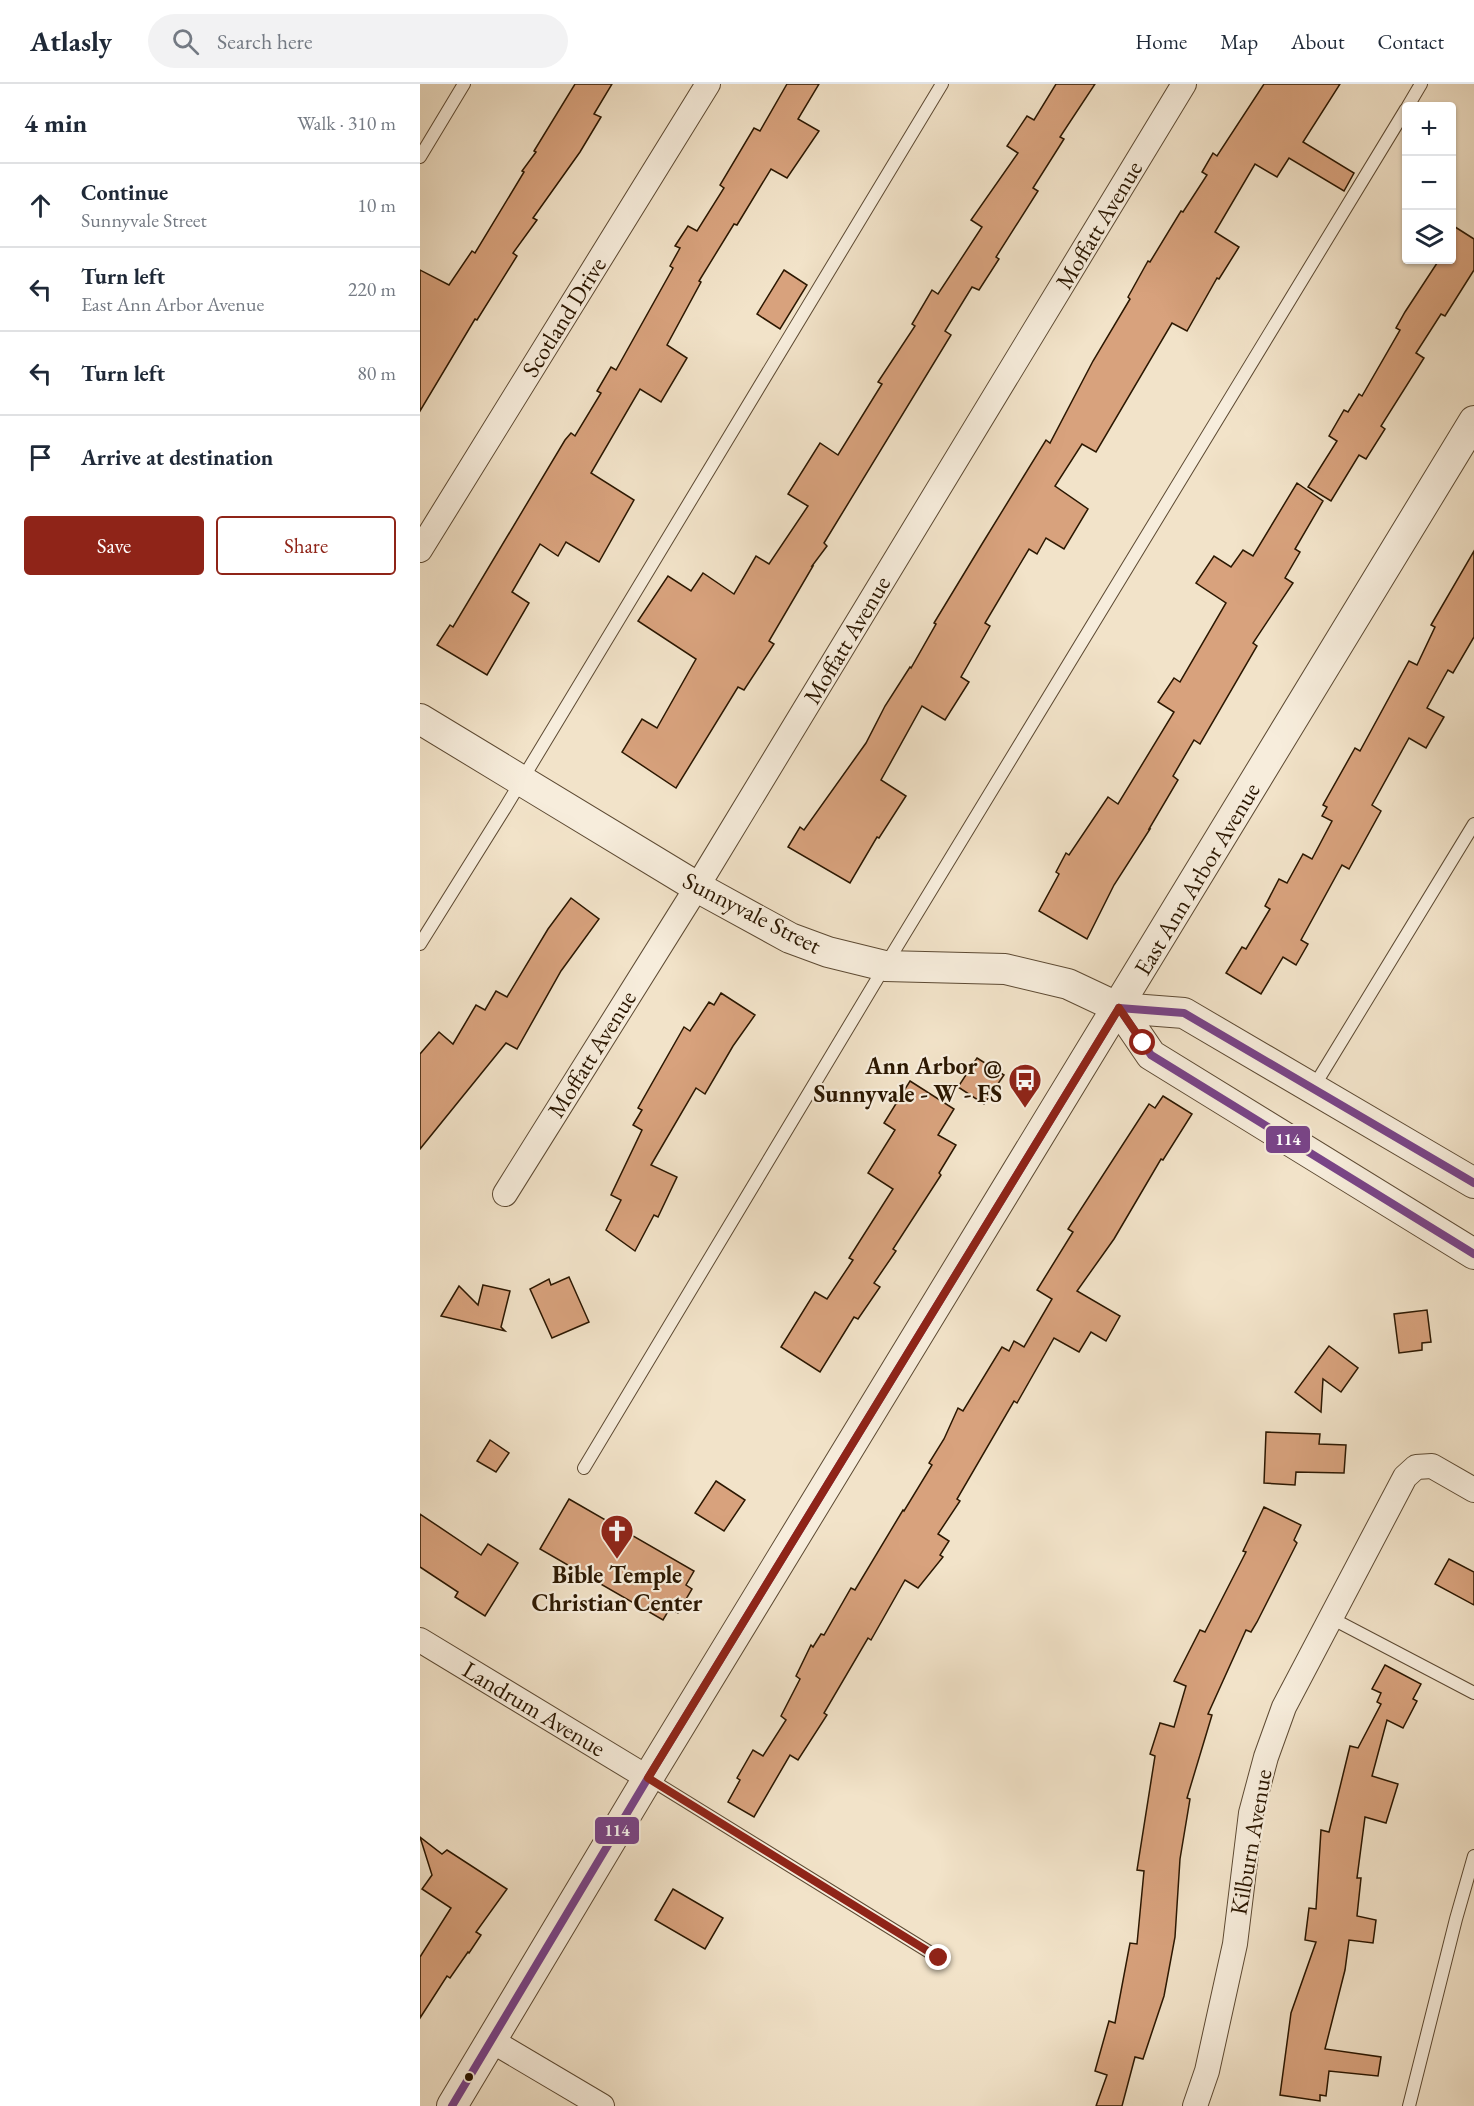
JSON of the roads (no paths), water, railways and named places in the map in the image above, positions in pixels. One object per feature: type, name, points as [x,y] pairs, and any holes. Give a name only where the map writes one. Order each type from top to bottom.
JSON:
[{"type":"street","name":"Scotland Drive","points":[[420,550],[708,84]]},
{"type":"street","name":"Moffatt Avenue","points":[[505,1194],[697,887],[1184,84]]},
{"type":"street","name":"East Ann Arbor Avenue","points":[[452,2106],[648,1778],[1119,1008],[1474,421]]},
{"type":"street","name":"Sunnyvale Street","points":[[420,719],[697,887],[790,938],[828,952],[885,966],[1005,969],[1068,984],[1119,1008],[1184,1013],[1474,1183]]},
{"type":"street","points":[[1119,1008],[1151,1055],[1474,1254]]},
{"type":"street","name":"Kilburn Avenue","points":[[1195,2106],[1207,2071],[1235,1944],[1251,1813],[1266,1757],[1284,1707],[1405,1477],[1416,1467],[1432,1466],[1474,1490]]},
{"type":"street","name":"Landrum Avenue","points":[[420,1640],[648,1778]]},
{"type":"street","points":[[492,2041],[602,2106]]},
{"type":"lane","points":[[420,157],[465,84]]},
{"type":"lane","points":[[420,944],[942,84]]},
{"type":"lane","points":[[1411,102],[1422,84]]},
{"type":"lane","points":[[584,1468],[885,966],[1402,116]]},
{"type":"lane","points":[[1312,1088],[1474,824]]},
{"type":"lane","points":[[1331,1618],[1474,1693]]},
{"type":"lane","points":[[648,1778],[939,1958]]},
{"type":"lane","points":[[1409,2106],[1456,1918],[1474,1856]]},
{"type":"place","name":"Ann Arbor @ Sunnyvale - W - FS","points":[[1025,1109]]},
{"type":"place","name":"Bible Temple Christian Center","points":[[617,1560]]}]
